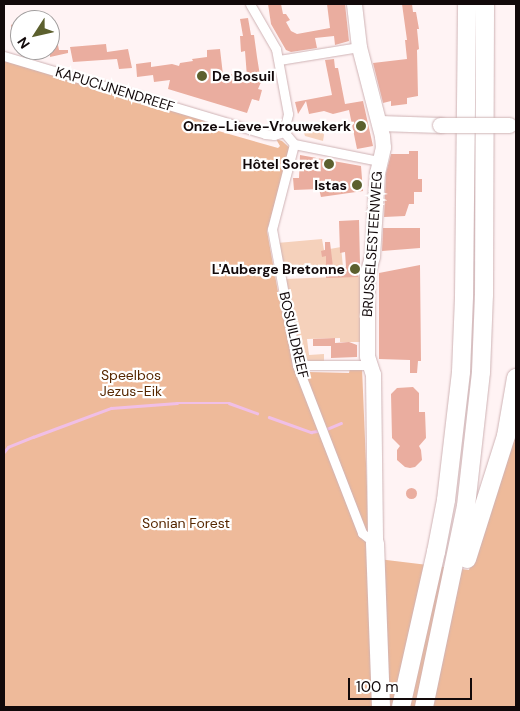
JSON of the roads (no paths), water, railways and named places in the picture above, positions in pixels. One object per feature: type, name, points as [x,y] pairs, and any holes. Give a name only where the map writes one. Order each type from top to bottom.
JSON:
[{"type":"highway","points":[[401,707],[446,500],[461,372],[464,296],[467,4]]},
{"type":"highway","points":[[424,707],[450,592],[470,475],[481,372],[484,295],[485,4]]},
{"type":"highway","points":[[450,592],[462,578],[474,532],[506,436],[516,378]]},
{"type":"highway","points":[[371,540],[381,707]]},
{"type":"main road","name":"BRUSSELSESTEENWEG","points":[[354,4],[359,47],[379,123],[382,147],[373,210],[372,256],[367,275],[366,356],[370,365],[373,384],[371,540]]},
{"type":"main road","points":[[379,123],[513,126]]},
{"type":"street","points":[[250,4],[276,49],[279,60],[288,114],[284,132],[294,144],[379,161]]},
{"type":"street","points":[[279,60],[359,47]]},
{"type":"street","name":"KAPUCIJNENDREEF","points":[[4,56],[264,134],[274,135],[284,132]]},
{"type":"street","name":"BOSUILDREEF","points":[[294,144],[272,229],[297,365],[362,533],[371,540]]},
{"type":"street","points":[[297,365],[370,365]]},
{"type":"waterway","points":[[4,452],[8,447],[111,408],[177,403],[229,403],[257,413]]},
{"type":"waterway","points":[[269,417],[311,432],[317,431]]},
{"type":"waterway","points":[[327,429],[341,423]]},
{"type":"place","name":"De Bosuil","points":[[202,76]]},
{"type":"place","name":"Onze-Lieve-Vrouwekerk","points":[[361,126]]},
{"type":"place","name":"Hôtel Soret","points":[[329,164]]},
{"type":"place","name":"Istas","points":[[357,185]]},
{"type":"place","name":"L'Auberge Bretonne","points":[[355,269]]},
{"type":"park label","name":"Speelbos Jezus-Eik","points":[[131,384]]},
{"type":"park label","name":"Sonian Forest","points":[[186,523]]}]
